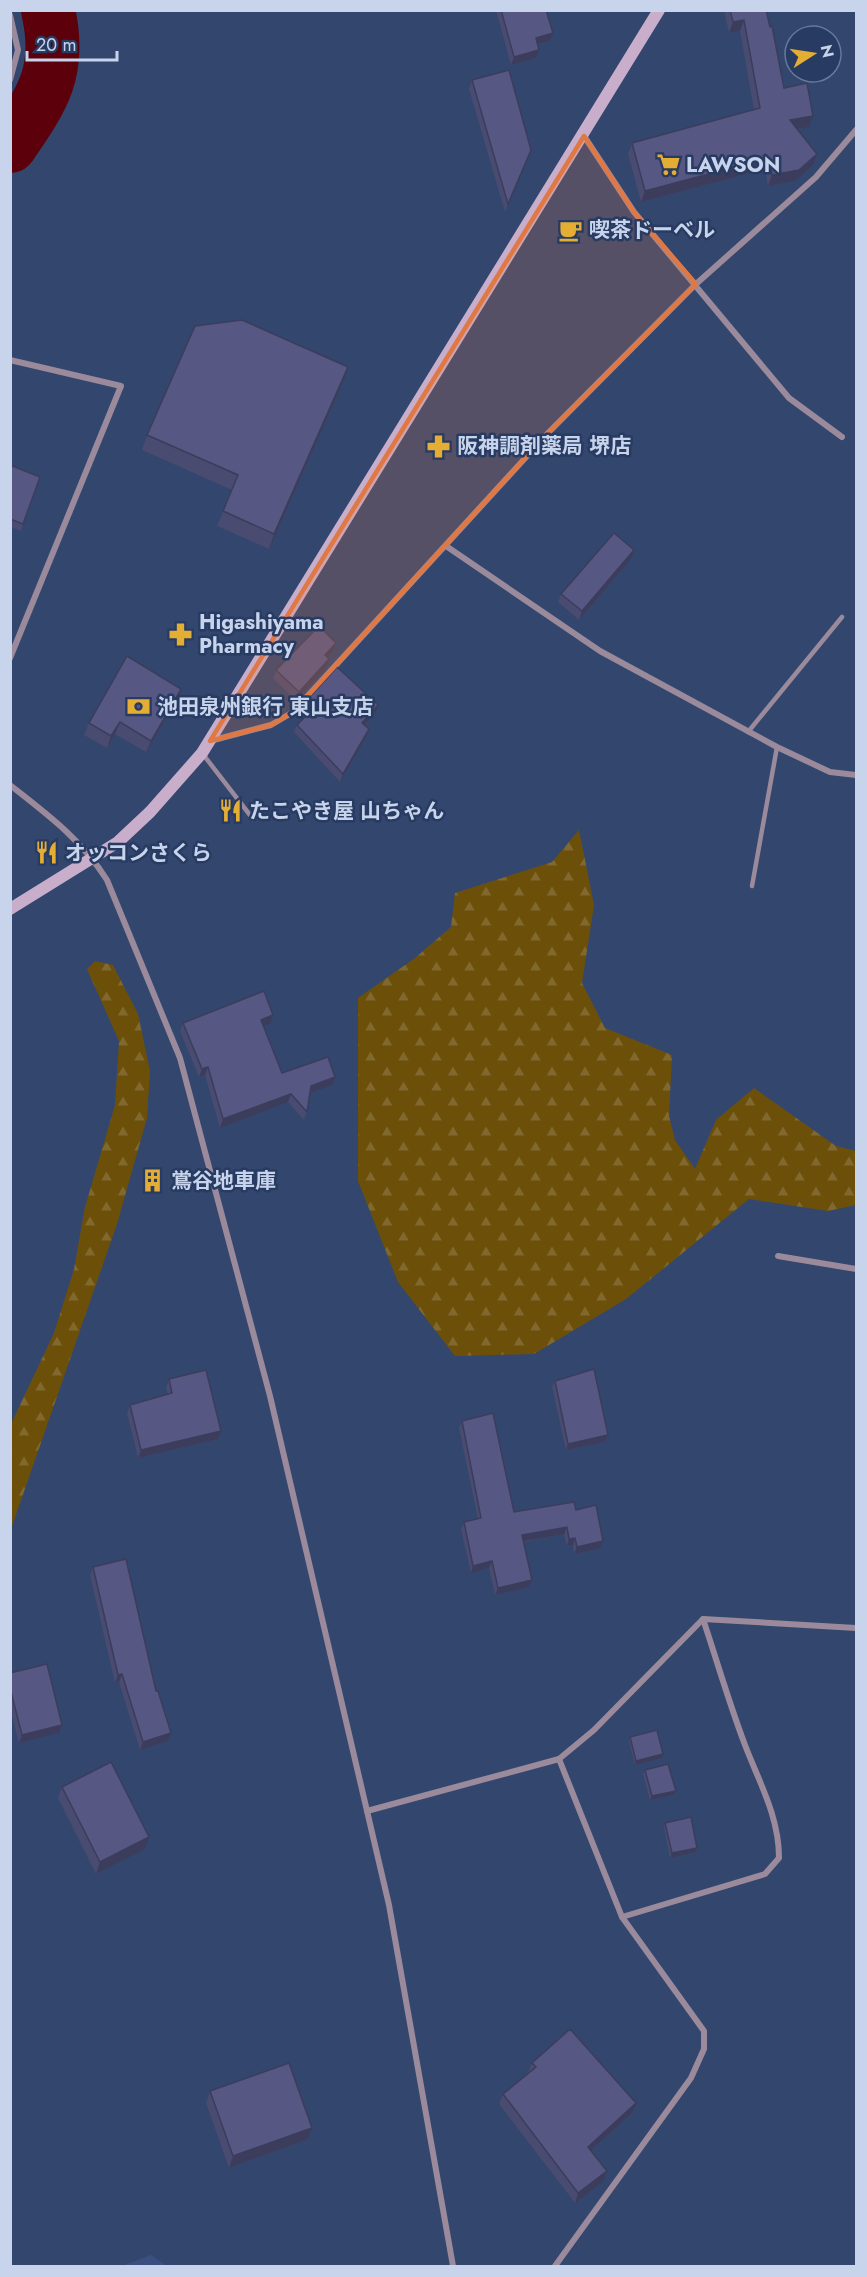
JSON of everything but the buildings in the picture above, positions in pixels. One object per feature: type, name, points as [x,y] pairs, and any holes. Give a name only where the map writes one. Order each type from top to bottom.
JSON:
[{"type":"street","points":[[10,909],[118,842],[150,812],[202,753],[584,136],[659,10]]},
{"type":"street","points":[[10,15],[18,50],[10,80]]},
{"type":"street","points":[[210,741],[271,725],[293,712],[549,432],[696,285],[816,177],[856,130]]},
{"type":"street","points":[[584,136],[634,212],[789,398],[843,437]]},
{"type":"street","points":[[10,360],[121,386],[10,658]]},
{"type":"street","points":[[446,546],[600,651],[777,747],[830,772],[856,775]]},
{"type":"street","points":[[10,785],[72,834],[93,858],[107,880],[180,1058],[270,1396],[389,1905],[453,2266]]},
{"type":"street","points":[[778,1256],[856,1269]]},
{"type":"street","points":[[367,1811],[559,1759],[594,1730],[703,1619],[856,1628]]},
{"type":"street","points":[[622,1917],[765,1874],[779,1858],[779,1836],[765,1791],[745,1745],[703,1619]]},
{"type":"street","points":[[555,2266],[692,2078],[704,2049],[704,2031],[622,1917],[559,1759]]},
{"type":"lane","points":[[748,732],[842,617]]},
{"type":"lane","points":[[752,886],[777,747]]},
{"type":"lane","points":[[202,753],[253,819]]},
{"type":"highlighted area","points":[[584,136],[634,212],[696,284],[549,432],[293,712],[271,725],[210,741],[440,369]]},
{"type":"shaded area","points":[[151,2255],[167,2266],[122,2266]]},
{"type":"green space","points":[[579,830],[594,905],[582,983],[605,1028],[672,1055],[669,1116],[675,1140],[695,1169],[716,1120],[754,1088],[836,1146],[856,1151],[856,1205],[828,1211],[749,1199],[626,1299],[534,1354],[455,1356],[398,1282],[358,1181],[358,998],[415,958],[451,927],[455,893],[552,862]]},
{"type":"green space","points":[[95,961],[113,965],[138,1014],[150,1071],[147,1118],[117,1224],[11,1529],[11,1424],[54,1333],[74,1269],[85,1207],[115,1105],[119,1041],[87,969]]},
{"type":"waterway","points":[[10,146],[32,113],[47,83],[53,50],[48,10]]},
{"type":"place","name":"LAWSON","points":[[668,165]]},
{"type":"place","name":"喫茶ドーベル","points":[[571,230]]},
{"type":"place","name":"阪神調剤薬局 堺店","points":[[439,446]]},
{"type":"place","name":"Higashiyama Pharmacy","points":[[181,634]]},
{"type":"place","name":"池田泉州銀行 東山支店","points":[[139,707]]},
{"type":"place","name":"たこやき屋 山ちゃん","points":[[231,811]]},
{"type":"place","name":"オッコンさくら","points":[[47,853]]},
{"type":"place","name":"鴬谷地車庫","points":[[153,1181]]}]
